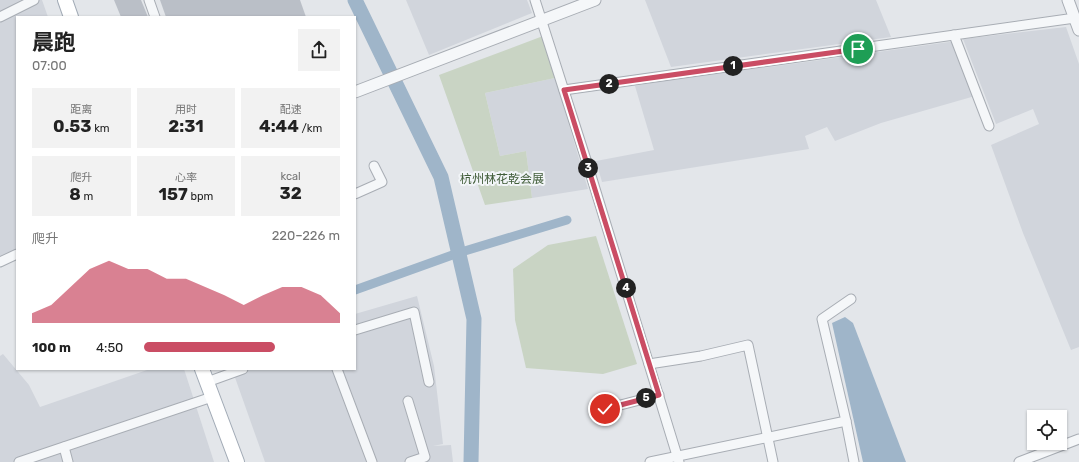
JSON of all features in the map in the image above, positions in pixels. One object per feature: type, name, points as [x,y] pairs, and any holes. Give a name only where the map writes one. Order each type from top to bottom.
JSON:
[{"type":"main road","points":[[65,0],[71,16]]},
{"type":"main road","points":[[205,376],[237,462]]},
{"type":"street","points":[[0,17],[34,0]]},
{"type":"street","points":[[149,0],[156,16]]},
{"type":"street","points":[[534,0],[542,20],[564,90],[678,459]]},
{"type":"street","points":[[359,91],[595,0]]},
{"type":"street","points":[[1068,0],[1079,30]]},
{"type":"street","points":[[564,90],[1075,18]]},
{"type":"street","points":[[954,35],[989,126]]},
{"type":"street","points":[[356,194],[382,182],[374,166]]},
{"type":"street","points":[[0,262],[16,254]]},
{"type":"street","points":[[851,299],[822,319],[854,462]]},
{"type":"street","points":[[356,330],[414,312],[429,382]]},
{"type":"street","points":[[649,364],[701,356],[748,346],[772,462]]},
{"type":"street","points":[[205,376],[238,370]]},
{"type":"street","points":[[337,370],[372,462]]},
{"type":"street","points":[[605,409],[659,395]]},
{"type":"street","points":[[19,462],[212,397]]},
{"type":"street","points":[[408,401],[425,457],[410,462]]},
{"type":"street","points":[[650,462],[678,459],[767,437],[846,421]]},
{"type":"street","points":[[1019,462],[1079,439]]},
{"type":"street","points":[[64,447],[68,462]]},
{"type":"shaded area","points":[[0,0],[42,0],[48,16],[16,16],[16,249],[0,257]]},
{"type":"shaded area","points":[[406,0],[527,0],[532,13],[429,55]]},
{"type":"shaded area","points":[[645,0],[876,0],[891,37],[671,67]]},
{"type":"shaded area","points":[[1066,27],[1079,64],[1079,347],[1071,350],[1023,233],[991,145],[1039,124],[1033,109],[996,124],[963,39]]},
{"type":"shaded area","points":[[956,41],[975,96],[881,123],[835,141],[827,127],[805,136],[809,149],[602,182],[596,161],[654,150],[635,86],[761,62],[763,68]]},
{"type":"shaded area","name":"杭州林花乾会展","points":[[555,78],[588,189],[532,198],[526,151],[500,156],[485,93]]},
{"type":"shaded area","points":[[417,296],[434,366],[443,444],[433,446],[451,445],[453,462],[265,462],[232,370],[356,370],[356,314]]},
{"type":"shaded area","points":[[3,354],[29,385],[40,407],[147,370],[184,370],[214,462],[0,462],[0,356]]},
{"type":"green space","name":"杭州林花乾会展","points":[[543,36],[555,78],[485,93],[500,156],[526,151],[532,198],[485,205],[439,75]]},
{"type":"green space","points":[[596,236],[637,364],[603,374],[526,368],[515,320],[513,269],[548,245]]},
{"type":"water","points":[[845,317],[853,323],[906,462],[863,462],[832,323]]},
{"type":"building","points":[[114,0],[141,0],[148,16],[121,16]]},
{"type":"building","points":[[160,0],[300,0],[306,16],[166,16]]},
{"type":"waterway","points":[[355,0],[441,177],[474,319],[471,462]]},
{"type":"waterway","points":[[356,290],[458,253],[567,220]]},
{"type":"route","points":[[605,409],[659,395],[564,90],[858,49]]}]
